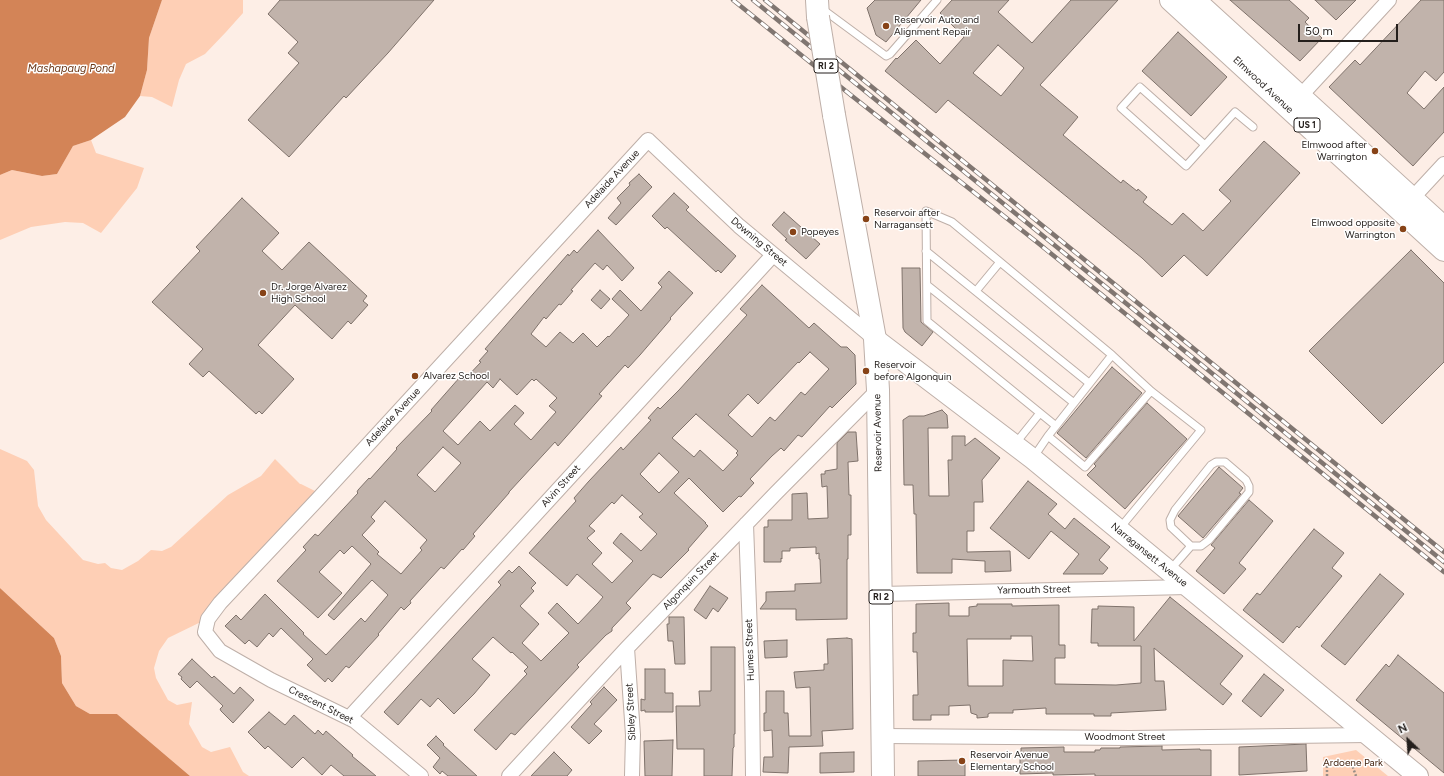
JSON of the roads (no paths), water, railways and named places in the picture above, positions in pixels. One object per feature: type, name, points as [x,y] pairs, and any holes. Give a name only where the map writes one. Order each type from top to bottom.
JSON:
[{"type":"main road","name":"Elmwood Avenue","points":[[1171,0],[1295,103],[1407,205],[1444,250]]},
{"type":"main road","name":"Elmwood Avenue","points":[[1194,0],[1295,103]]},
{"type":"main road","name":"Reservoir Avenue","points":[[817,7],[834,115],[875,339],[878,390],[883,776]]},
{"type":"main road","name":"Elmwood Avenue","points":[[1407,205],[1444,228]]},
{"type":"street","points":[[1295,103],[1389,0]]},
{"type":"street","name":"Downing Street","points":[[648,140],[739,226],[875,339]]},
{"type":"street","name":"Adelaide Avenue","points":[[215,645],[204,632],[208,619],[220,603],[324,493],[648,140]]},
{"type":"street","points":[[1407,205],[1444,164]]},
{"type":"street","name":"Alvin Street","points":[[349,718],[774,255]]},
{"type":"street","name":"Narragansett Avenue","points":[[875,339],[1033,459],[1418,776]]},
{"type":"street","name":"Algonquin Street","points":[[508,776],[627,648],[878,390]]},
{"type":"street","name":"Humes Street","points":[[746,524],[752,687],[753,776]]},
{"type":"street","name":"Yarmouth Street","points":[[881,594],[1188,587]]},
{"type":"street","name":"Crescent Street","points":[[215,645],[220,651],[272,680],[355,721],[421,776]]},
{"type":"street","name":"Sibley Street","points":[[627,648],[633,735],[632,776]]},
{"type":"street","name":"Woodmont Street","points":[[883,736],[1130,738],[1368,734]]},
{"type":"lane","points":[[817,7],[886,56],[890,54],[937,0]]},
{"type":"lane","points":[[1205,145],[1140,87],[1121,108],[1186,166],[1235,112],[1252,127]]},
{"type":"lane","points":[[1056,426],[927,321],[926,211],[952,222],[1112,355],[1151,391],[1201,430],[1118,530]]},
{"type":"lane","points":[[926,250],[1089,383]]},
{"type":"lane","points":[[976,291],[1000,262]]},
{"type":"lane","points":[[927,285],[1074,403]]},
{"type":"lane","points":[[1033,459],[1048,436],[1112,355]]},
{"type":"lane","points":[[1048,436],[1085,467],[1151,391]]},
{"type":"lane","points":[[1014,446],[1040,413]]},
{"type":"lane","points":[[1169,571],[1191,546],[1201,546],[1209,540],[1249,492],[1249,486],[1246,480],[1225,462],[1216,462],[1211,465],[1170,520],[1171,527],[1191,546]]},
{"type":"water","name":"Mashapaug Pond","points":[[0,0],[162,0],[149,38],[147,70],[140,96],[125,117],[91,140],[73,146],[57,174],[42,176],[12,170],[0,175]]},
{"type":"water","points":[[0,588],[54,638],[61,656],[62,683],[76,706],[90,714],[117,714],[190,776],[0,776]]},
{"type":"railway","points":[[733,0],[1038,243],[1444,572]]},
{"type":"railway","points":[[753,0],[1444,562]]},
{"type":"railway","points":[[765,0],[1444,552]]},
{"type":"place","name":"Reservoir Auto and Alignment Repair","points":[[886,26]]},
{"type":"place","name":"Elmwood after Warrington","points":[[1375,151]]},
{"type":"place","name":"Reservoir after Narragansett","points":[[866,219]]},
{"type":"place","name":"Elmwood opposite Warrington","points":[[1403,229]]},
{"type":"place","name":"Popeyes","points":[[793,232]]},
{"type":"place","name":"Dr. Jorge Alvarez High School","points":[[263,293]]},
{"type":"place","name":"Reservoir before Algonquin","points":[[866,371]]},
{"type":"place","name":"Alvarez School","points":[[415,376]]},
{"type":"place","name":"Reservoir Avenue Elementary School","points":[[962,761]]},
{"type":"park label","name":"Ardoene Park","points":[[1353,763]]}]
